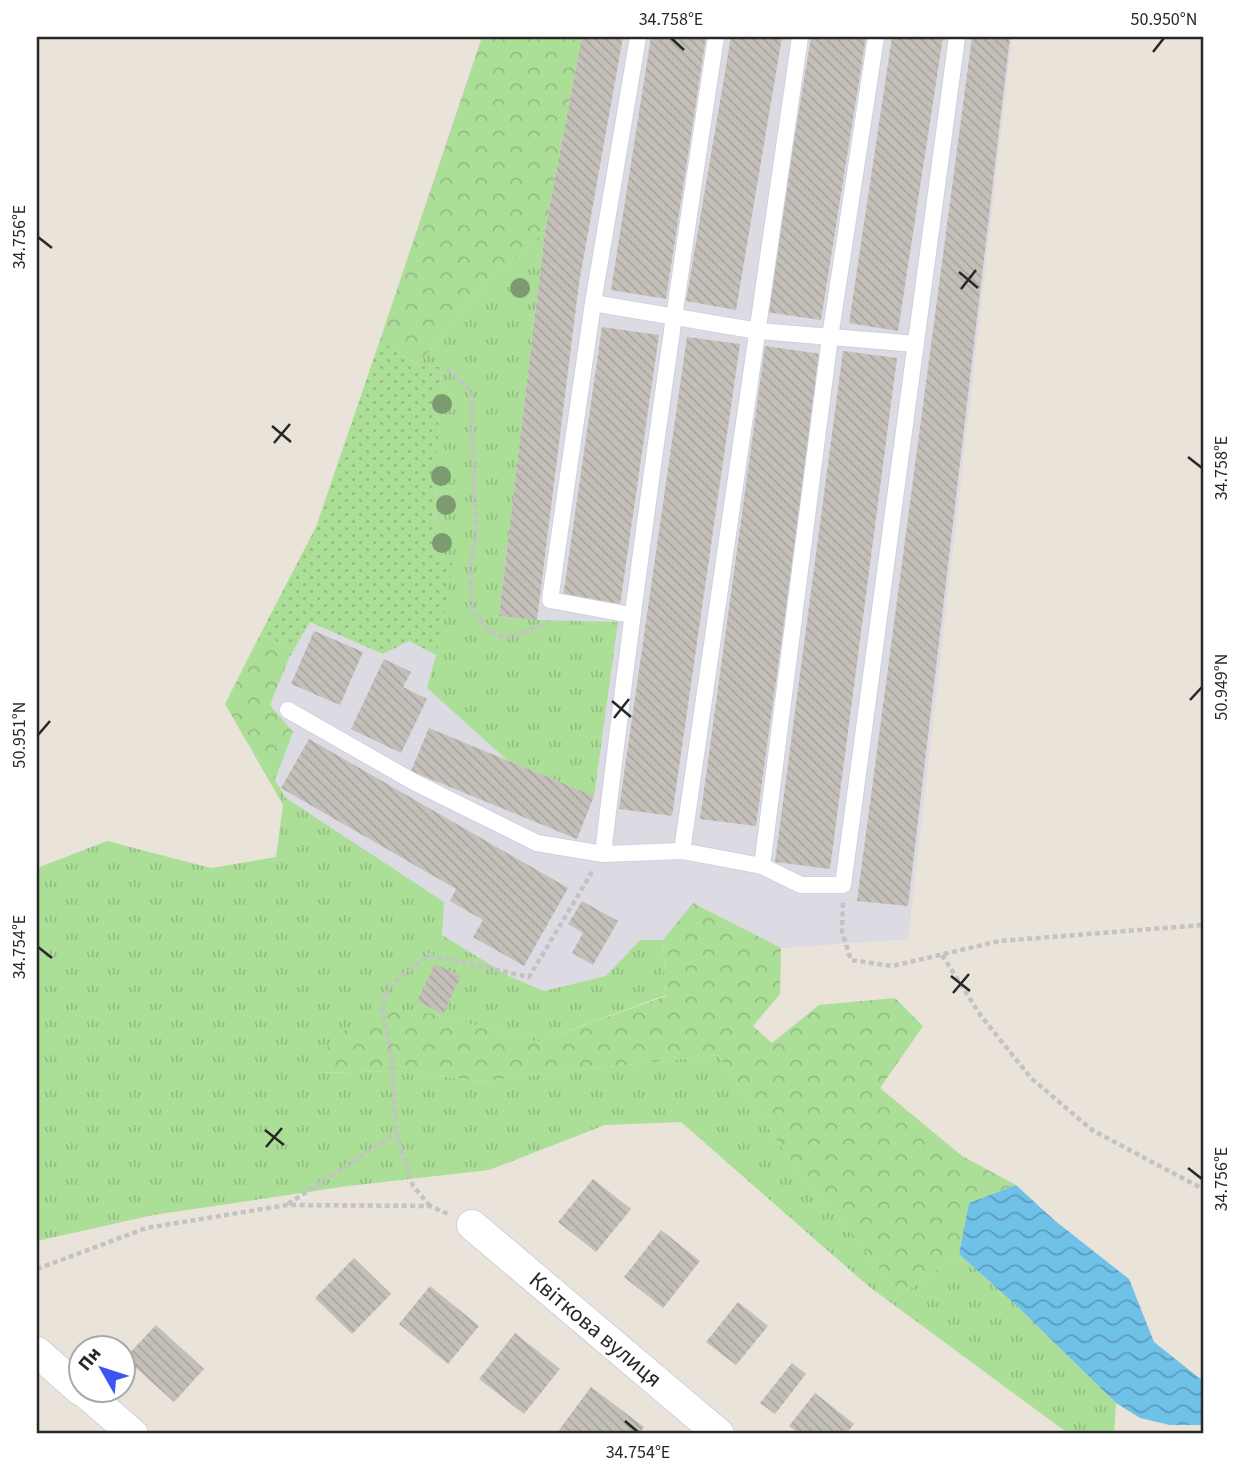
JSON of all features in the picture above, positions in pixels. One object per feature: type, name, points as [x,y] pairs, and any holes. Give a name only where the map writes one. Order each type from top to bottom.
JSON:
[{"type":"street","name":"Квіткова вулиця","points":[[472,1225],[719,1434]]},
{"type":"street","points":[[37,1353],[66,1377]]},
{"type":"street","points":[[98,1404],[133,1434]]},
{"type":"lane","points":[[631,615],[550,600],[593,303],[638,37]]},
{"type":"lane","points":[[603,854],[631,615],[672,316],[716,37]]},
{"type":"lane","points":[[682,851],[800,37]]},
{"type":"lane","points":[[762,866],[830,337],[876,37]]},
{"type":"lane","points":[[289,710],[414,782],[537,843],[603,854],[682,851],[762,866],[801,885],[843,885],[957,37]]},
{"type":"lane","points":[[593,303],[758,331],[916,344]]},
{"type":"path","points":[[447,369],[471,392],[476,523],[470,570],[472,610],[487,629],[503,637],[516,636],[549,622]]},
{"type":"path","points":[[430,1206],[413,1186],[397,1133],[392,1060],[382,1008],[390,986],[429,955],[529,977],[603,854]]},
{"type":"path","points":[[843,885],[842,932],[851,960],[892,966],[1000,941],[1203,925]]},
{"type":"path","points":[[942,955],[981,1016],[1031,1078],[1092,1130],[1203,1189]]},
{"type":"path","points":[[287,1205],[397,1133]]},
{"type":"path","points":[[37,1269],[146,1228],[287,1205],[430,1206],[472,1225]]},
{"type":"shaded area","points":[[582,37],[1012,37],[908,939],[781,948],[693,904],[663,940],[640,940],[606,976],[544,991],[507,975],[442,935],[443,902],[286,798],[275,780],[292,732],[270,705],[289,658],[310,622],[383,654],[409,641],[436,655],[427,688],[507,760],[594,795],[537,620],[499,616],[545,231]]},
{"type":"green space","points":[[482,37],[582,37],[545,231],[489,280],[417,365],[380,340]]},
{"type":"green space","points":[[545,231],[499,616],[618,622],[594,796],[507,760],[427,688],[436,655],[433,554],[441,367],[417,365],[489,280]]},
{"type":"green space","points":[[380,340],[417,365],[441,367],[433,554],[453,564],[436,655],[409,641],[383,654],[310,622],[289,658],[290,649],[261,633],[316,527]]},
{"type":"green space","points":[[261,633],[290,649],[270,705],[293,732],[275,780],[248,744],[225,704]]},
{"type":"green space","points":[[248,744],[286,798],[444,902],[442,935],[507,975],[544,991],[606,976],[640,940],[663,940],[666,995],[537,1042],[433,1014],[318,1073],[395,1071],[482,1081],[718,1055],[801,1175],[902,1295],[959,1254],[1019,1308],[1116,1403],[1114,1434],[1069,1434],[867,1285],[681,1122],[605,1125],[489,1170],[348,1186],[153,1215],[37,1241],[37,868],[107,841],[211,868],[276,857],[283,805]]},
{"type":"green space","points":[[693,903],[781,948],[780,994],[753,1026],[772,1043],[819,1005],[895,998],[923,1026],[880,1088],[962,1156],[1016,1185],[969,1203],[959,1254],[902,1295],[801,1175],[718,1055],[482,1081],[395,1071],[317,1073],[325,1050],[341,1032],[388,1010],[433,1014],[537,1042],[666,996],[663,940]]},
{"type":"water","points":[[1016,1185],[1054,1220],[1129,1279],[1154,1342],[1203,1381],[1203,1425],[1170,1425],[1140,1418],[1116,1403],[1019,1308],[959,1254],[969,1203]]},
{"type":"building","points":[[582,37],[623,37],[579,283],[537,620],[499,616],[545,231]]},
{"type":"building","points":[[651,37],[706,37],[666,299],[611,290]]},
{"type":"building","points":[[731,37],[782,37],[736,310],[686,301]]},
{"type":"building","points":[[811,37],[866,37],[821,320],[766,312]]},
{"type":"building","points":[[892,37],[943,37],[898,331],[849,323]]},
{"type":"building","points":[[972,37],[1010,37],[908,906],[857,901]]},
{"type":"building","points":[[602,327],[659,335],[620,605],[563,597]]},
{"type":"building","points":[[687,337],[740,344],[672,816],[619,809]]},
{"type":"building","points":[[765,346],[821,354],[756,826],[700,819]]},
{"type":"building","points":[[843,351],[897,358],[830,869],[775,862]]},
{"type":"building","points":[[314,631],[363,652],[340,705],[291,684]]},
{"type":"building","points":[[384,659],[411,672],[403,687],[427,699],[401,753],[351,729]]},
{"type":"building","points":[[429,728],[594,796],[577,839],[411,771]]},
{"type":"building","points":[[309,739],[568,888],[524,966],[473,937],[483,920],[450,901],[456,889],[281,788]]},
{"type":"building","points":[[582,901],[618,921],[593,965],[572,953],[583,933],[568,924]]},
{"type":"building","points":[[435,964],[461,976],[443,1014],[417,1001]]},
{"type":"building","points":[[593,1179],[631,1209],[596,1252],[558,1222]]},
{"type":"building","points":[[661,1230],[700,1261],[663,1308],[624,1277]]},
{"type":"building","points":[[354,1258],[391,1294],[352,1334],[315,1298]]},
{"type":"building","points":[[430,1286],[479,1326],[448,1364],[399,1324]]},
{"type":"building","points":[[738,1302],[768,1326],[736,1365],[706,1342]]},
{"type":"building","points":[[156,1325],[204,1369],[174,1402],[136,1368],[136,1346]]},
{"type":"building","points":[[515,1333],[560,1369],[524,1414],[479,1379]]},
{"type":"building","points":[[792,1363],[806,1374],[775,1414],[760,1403]]},
{"type":"building","points":[[591,1387],[644,1427],[639,1434],[565,1434],[559,1430]]},
{"type":"building","points":[[815,1393],[854,1424],[846,1434],[800,1434],[789,1426]]}]
